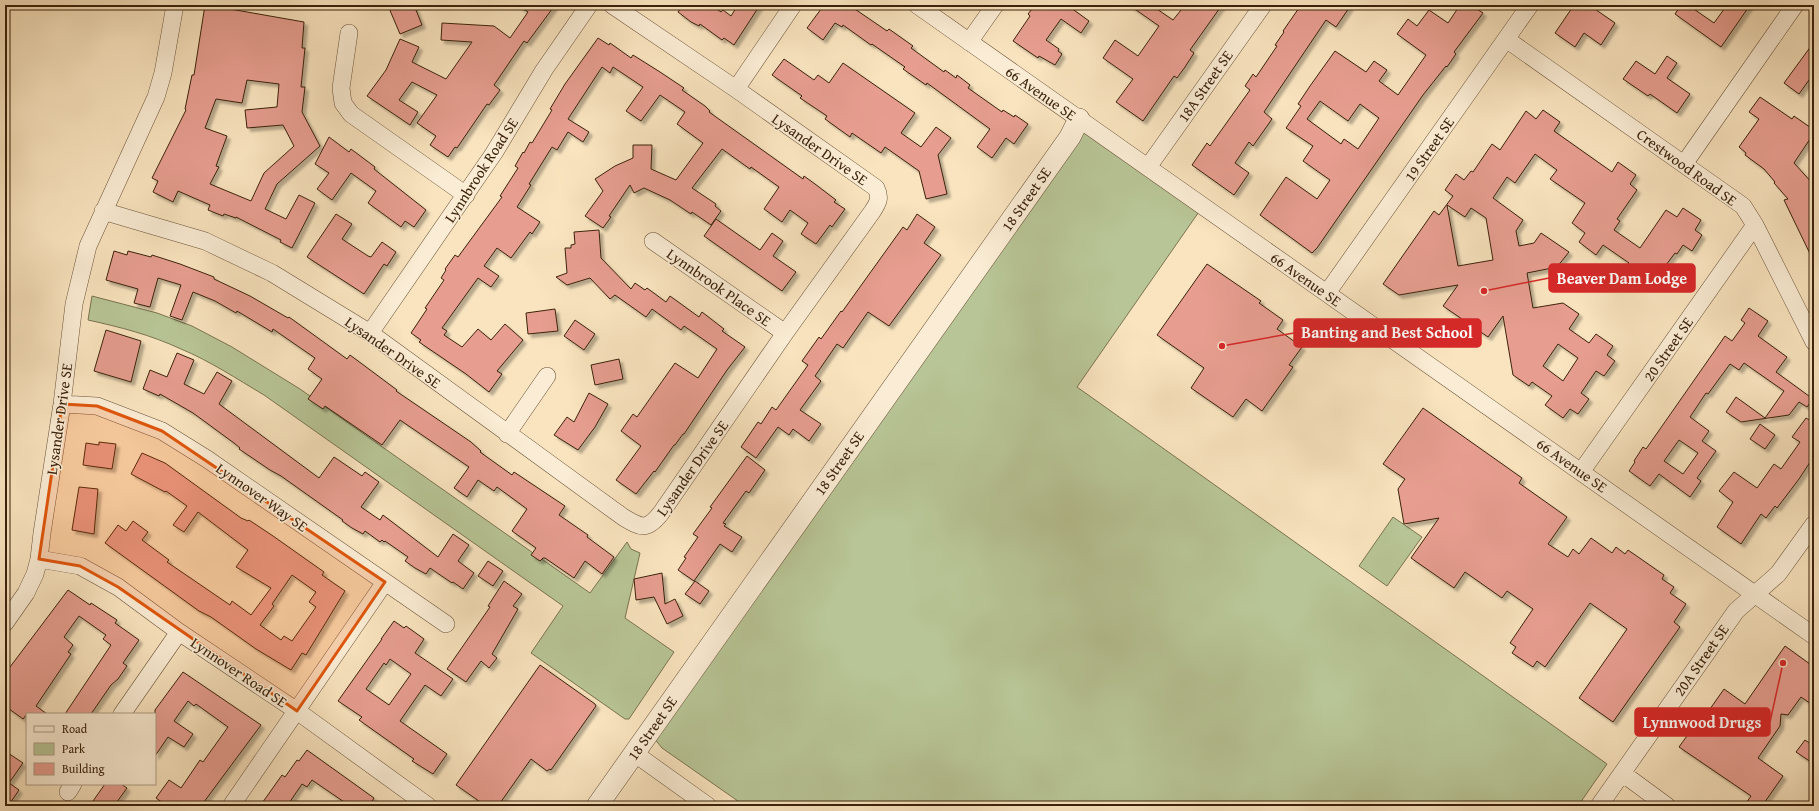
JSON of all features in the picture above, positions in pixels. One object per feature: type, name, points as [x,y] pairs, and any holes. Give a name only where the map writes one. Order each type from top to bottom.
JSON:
[{"type":"street","name":"Lysander Drive SE","points":[[5,623],[26,593],[36,574],[62,404],[74,304],[88,246],[156,97],[163,73],[175,5]]},
{"type":"street","name":"Lynnbrook Road SE","points":[[370,333],[466,195],[494,153],[544,70],[589,5]]},
{"type":"street","name":"Lysander Drive SE","points":[[103,211],[205,241],[272,273],[370,333],[507,434],[624,517],[637,525],[647,526],[654,522],[661,513],[785,333],[872,212],[878,203],[879,195],[876,188],[736,89],[612,5]]},
{"type":"street","points":[[736,89],[793,5]]},
{"type":"street","name":"66 Avenue SE","points":[[917,5],[1814,636]]},
{"type":"street","points":[[969,42],[995,5]]},
{"type":"street","name":"18A Street SE","points":[[1148,167],[1263,5]]},
{"type":"street","name":"19 Street SE","points":[[1327,293],[1530,5]]},
{"type":"street","points":[[1684,164],[1795,5]]},
{"type":"street","points":[[349,33],[341,88],[343,103],[351,114],[466,195]]},
{"type":"street","name":"Crestwood Road SE","points":[[1506,39],[1743,206],[1755,225],[1814,342]]},
{"type":"street","name":"18 Street SE","points":[[597,806],[1070,137],[1079,119]]},
{"type":"street","name":"20 Street SE","points":[[1581,472],[1755,225]]},
{"type":"street","name":"Lynnbrook Place SE","points":[[653,241],[785,333]]},
{"type":"street","points":[[507,434],[547,376]]},
{"type":"street","name":"Lynnover Way SE","points":[[62,404],[97,406],[162,431],[207,459],[446,624]]},
{"type":"street","name":"20A Street SE","points":[[1599,806],[1736,611],[1778,574],[1814,524]]},
{"type":"street","name":"Lynnover Road SE","points":[[39,559],[80,566],[118,587],[179,632],[297,711],[410,801],[428,806]]},
{"type":"street","points":[[231,806],[386,582]]},
{"type":"street","points":[[123,713],[179,632]]},
{"type":"street","points":[[634,753],[708,806]]},
{"type":"street","points":[[1622,773],[1667,806]]},
{"type":"highlighted area","points":[[62,404],[97,406],[162,431],[180,441],[385,582],[297,711],[118,587],[80,566],[39,559]]},
{"type":"green space","points":[[1079,119],[1203,206],[1077,387],[1607,764],[1578,806],[745,806],[662,748],[649,732]]},
{"type":"green space","points":[[92,296],[157,313],[192,326],[232,347],[300,389],[590,593],[627,542],[631,549],[640,553],[625,618],[674,652],[629,719],[625,719],[531,653],[563,606],[264,395],[213,365],[170,344],[124,329],[88,320]]},
{"type":"green space","points":[[1393,517],[1422,537],[1387,586],[1359,566]]},
{"type":"building","points":[[205,5],[231,5],[230,9],[304,22],[302,48],[305,48],[301,87],[305,87],[302,112],[320,146],[277,184],[265,209],[286,219],[299,195],[315,203],[292,248],[280,242],[281,240],[236,217],[224,214],[223,216],[208,210],[210,205],[178,191],[173,202],[153,192],[158,181],[152,178],[186,110],[192,75],[194,75]],"holes":[[[247,80],[279,84],[277,107],[245,110],[247,128],[283,125],[294,146],[264,173],[251,201],[210,184],[219,167],[216,166],[227,136],[205,128],[216,99],[242,103]]]},
{"type":"building","points":[[395,5],[414,5],[422,25],[400,34],[389,8]]},
{"type":"building","points":[[517,5],[555,5],[527,43],[524,41],[494,85],[500,90],[489,105],[487,104],[457,148],[455,147],[448,157],[430,145],[436,136],[417,123],[437,95],[412,82],[399,100],[418,112],[410,125],[367,96],[386,70],[400,39],[419,47],[412,62],[446,79],[472,42],[441,40],[442,23],[494,26],[510,38],[528,12]]},
{"type":"building","points":[[683,5],[711,5],[721,12],[723,10],[731,16],[738,5],[760,5],[734,45],[724,38],[722,40],[700,24],[699,26],[691,22],[678,12]]},
{"type":"building","points":[[824,5],[849,5],[887,31],[889,29],[913,46],[911,48],[944,72],[945,70],[956,78],[957,75],[970,85],[968,88],[1002,112],[1003,110],[1014,117],[1015,115],[1028,124],[1014,144],[1006,138],[992,158],[977,147],[990,129],[927,83],[926,85],[903,69],[905,67],[843,25],[842,27],[835,23],[823,40],[807,28]]},
{"type":"building","points":[[1035,5],[1067,5],[1089,21],[1081,33],[1061,19],[1046,40],[1059,49],[1058,51],[1062,54],[1055,65],[1039,56],[1038,58],[1013,41],[1030,16],[1028,14]]},
{"type":"building","points":[[1129,5],[1151,5],[1173,20],[1185,5],[1222,5],[1190,50],[1194,53],[1185,67],[1177,78],[1174,76],[1143,121],[1116,102],[1133,79],[1103,58],[1115,40],[1138,56],[1159,26]]},
{"type":"building","points":[[1301,5],[1351,5],[1336,27],[1326,20],[1264,112],[1272,119],[1253,146],[1249,142],[1235,163],[1249,173],[1234,195],[1192,165],[1207,143],[1210,146],[1250,90],[1245,86],[1253,74],[1256,77],[1277,46],[1275,45],[1284,32],[1283,31]]},
{"type":"building","points":[[1460,5],[1471,5],[1483,13],[1454,52],[1456,54],[1447,67],[1446,66],[1423,95],[1317,248],[1312,253],[1260,215],[1286,177],[1317,199],[1330,180],[1303,161],[1313,146],[1286,128],[1301,106],[1298,104],[1335,51],[1366,72],[1374,61],[1387,70],[1379,81],[1398,95],[1426,55],[1397,34],[1408,19],[1417,26],[1429,10],[1448,23]],"holes":[[[1320,101],[1348,121],[1360,104],[1379,118],[1358,149],[1344,139],[1341,144],[1307,119]]]},
{"type":"building","points":[[1574,5],[1589,5],[1615,23],[1601,45],[1584,33],[1575,47],[1555,33]]},
{"type":"building","points":[[1681,5],[1688,5],[1714,23],[1727,5],[1750,5],[1721,47],[1675,14]]},
{"type":"building","points":[[598,38],[609,45],[610,43],[631,58],[633,55],[684,88],[682,90],[705,106],[710,111],[709,112],[803,179],[804,176],[836,200],[834,202],[845,209],[832,227],[830,225],[816,244],[801,234],[808,223],[790,210],[782,222],[764,209],[779,187],[722,149],[692,188],[716,204],[715,206],[721,211],[711,225],[692,212],[691,214],[670,200],[644,188],[634,193],[630,185],[609,216],[611,217],[603,228],[585,216],[603,191],[595,179],[615,166],[633,158],[633,145],[652,145],[651,169],[676,180],[703,143],[677,124],[685,112],[660,95],[641,121],[626,111],[643,87],[613,67],[610,73],[602,67],[568,119],[589,132],[583,142],[568,132],[557,150],[552,147],[529,184],[531,185],[517,207],[540,222],[532,234],[530,232],[511,258],[497,248],[484,266],[499,276],[491,287],[478,278],[442,328],[447,331],[444,335],[462,347],[478,329],[491,340],[505,324],[523,340],[497,371],[502,374],[489,392],[466,374],[419,342],[421,340],[411,333],[427,309],[425,308],[444,280],[441,278],[446,270],[445,269],[455,255],[458,257],[502,197],[500,196],[518,168],[515,166],[523,152],[524,153],[530,142],[532,143],[552,110],[550,109],[565,84]]},
{"type":"building","points":[[1814,42],[1814,73],[1799,94],[1784,83]]},
{"type":"building","points":[[1667,56],[1677,63],[1667,78],[1690,94],[1677,113],[1650,94],[1648,96],[1623,79],[1636,61],[1655,74]]},
{"type":"building","points":[[784,59],[814,80],[818,75],[829,83],[843,63],[915,113],[901,133],[921,147],[936,127],[951,138],[938,155],[947,194],[926,199],[919,171],[885,147],[881,153],[852,133],[850,137],[825,119],[827,116],[800,98],[802,96],[772,75]]},
{"type":"building","points":[[1760,97],[1792,119],[1794,116],[1814,130],[1814,133],[1794,163],[1814,185],[1814,262],[1784,200],[1788,199],[1764,169],[1745,155],[1746,153],[1739,147],[1759,119],[1749,112]]},
{"type":"building","points":[[1543,110],[1560,122],[1554,131],[1612,172],[1618,162],[1636,175],[1630,184],[1637,190],[1617,219],[1620,221],[1614,230],[1640,248],[1666,210],[1677,217],[1683,208],[1701,220],[1695,230],[1702,235],[1692,251],[1683,245],[1677,254],[1675,253],[1654,281],[1646,276],[1640,285],[1622,272],[1629,263],[1603,245],[1596,255],[1579,242],[1585,233],[1572,223],[1585,203],[1550,179],[1557,170],[1535,154],[1515,183],[1507,177],[1493,198],[1523,220],[1516,231],[1519,246],[1534,243],[1541,233],[1569,252],[1557,267],[1527,273],[1533,308],[1563,303],[1579,314],[1569,329],[1589,343],[1596,334],[1613,346],[1607,355],[1615,361],[1604,376],[1596,371],[1581,393],[1589,399],[1578,414],[1570,409],[1563,418],[1545,405],[1552,396],[1532,382],[1529,386],[1513,375],[1503,316],[1488,337],[1443,306],[1458,285],[1399,295],[1383,284],[1434,211],[1439,215],[1453,196],[1445,190],[1456,174],[1464,180],[1471,171],[1473,172],[1492,144],[1500,150],[1526,111],[1536,119]],"holes":[[[1447,205],[1465,217],[1471,208],[1486,218],[1493,260],[1458,266]],[[1558,344],[1578,358],[1563,381],[1543,366]]]},
{"type":"building","points":[[329,137],[349,152],[351,149],[375,167],[374,169],[426,210],[414,227],[405,221],[401,227],[368,203],[376,191],[351,173],[332,200],[317,189],[329,173],[315,164]]},
{"type":"building","points":[[336,214],[352,224],[342,239],[368,256],[371,257],[382,242],[396,252],[387,266],[384,264],[364,294],[307,257]]},
{"type":"building","points":[[917,214],[935,227],[924,243],[941,255],[889,326],[868,312],[843,348],[837,344],[815,376],[821,381],[800,410],[821,424],[809,441],[793,429],[789,435],[778,427],[756,458],[741,447],[758,422],[761,424],[772,407],[776,410],[808,365],[802,361],[819,337],[821,339],[841,311],[842,312],[903,227],[907,230]]},
{"type":"building","points":[[716,219],[760,250],[772,233],[783,241],[773,256],[796,272],[782,291],[704,236]]},
{"type":"building","points":[[599,230],[601,258],[631,289],[635,283],[645,290],[647,288],[666,302],[670,296],[699,317],[702,312],[724,329],[722,331],[745,347],[727,370],[684,434],[636,494],[616,480],[641,446],[621,431],[633,414],[637,417],[675,363],[698,378],[717,349],[684,326],[681,330],[652,309],[646,317],[615,295],[610,299],[590,278],[567,285],[556,277],[567,273],[565,248],[571,248],[571,245],[575,244],[574,232]]},
{"type":"building","points":[[114,251],[127,255],[128,251],[151,257],[152,255],[180,264],[214,277],[214,279],[250,296],[288,318],[289,317],[347,359],[350,355],[397,390],[396,391],[471,442],[481,451],[480,452],[512,475],[514,472],[565,506],[559,515],[588,535],[587,537],[614,557],[602,574],[585,561],[574,578],[545,558],[540,561],[531,555],[536,548],[512,531],[527,509],[497,487],[494,491],[478,480],[467,497],[454,488],[469,467],[400,420],[382,445],[325,406],[323,409],[308,399],[322,379],[308,369],[315,358],[273,329],[272,332],[237,311],[236,313],[215,301],[193,292],[182,320],[170,316],[181,285],[158,278],[150,307],[134,303],[138,289],[106,280]]},
{"type":"building","points":[[1207,264],[1261,301],[1259,303],[1283,320],[1277,329],[1302,347],[1289,365],[1293,367],[1262,411],[1246,399],[1233,417],[1191,388],[1204,368],[1157,335]]},
{"type":"building","points":[[1749,308],[1768,321],[1758,336],[1787,357],[1776,372],[1813,399],[1807,407],[1799,402],[1789,415],[1741,422],[1726,412],[1736,397],[1765,418],[1784,391],[1744,363],[1739,370],[1730,364],[1708,394],[1706,393],[1690,417],[1709,431],[1702,441],[1716,451],[1697,478],[1701,481],[1690,497],[1659,474],[1650,486],[1629,471],[1635,462],[1634,461],[1643,447],[1646,449],[1725,336],[1732,341],[1745,323],[1741,320]],"holes":[[[1679,440],[1698,453],[1683,474],[1664,461]]]},
{"type":"building","points":[[555,309],[558,331],[528,334],[526,313]]},
{"type":"building","points":[[575,320],[595,334],[584,350],[564,336]]},
{"type":"building","points":[[106,330],[141,341],[131,382],[94,371]]},
{"type":"building","points":[[177,353],[194,360],[184,384],[204,394],[217,372],[232,381],[219,404],[319,478],[334,457],[362,476],[365,472],[379,482],[361,507],[380,520],[383,515],[438,557],[453,534],[469,545],[458,561],[474,573],[463,589],[430,568],[426,574],[415,568],[405,561],[408,557],[385,541],[384,542],[382,540],[380,542],[365,531],[363,534],[352,528],[281,476],[239,449],[240,448],[234,443],[193,413],[160,394],[159,396],[143,389],[150,370],[167,377]]},
{"type":"building","points":[[619,359],[623,379],[595,385],[591,365]]},
{"type":"building","points":[[589,393],[608,404],[595,427],[578,450],[554,435],[567,417],[574,422]]},
{"type":"building","points":[[1423,408],[1522,478],[1519,483],[1567,517],[1548,544],[1568,557],[1573,549],[1579,554],[1591,538],[1612,553],[1616,547],[1625,554],[1628,550],[1664,575],[1662,579],[1674,587],[1670,593],[1686,604],[1674,622],[1680,627],[1613,722],[1579,698],[1627,629],[1590,603],[1545,667],[1537,661],[1533,667],[1512,653],[1516,647],[1510,643],[1533,609],[1507,591],[1502,598],[1465,572],[1454,588],[1411,558],[1439,518],[1404,524],[1398,489],[1405,479],[1383,464]]},
{"type":"building","points":[[1806,418],[1814,423],[1814,456],[1777,508],[1775,506],[1766,518],[1761,514],[1741,544],[1717,527],[1733,502],[1719,491],[1734,472],[1757,488],[1774,464],[1781,469],[1800,442],[1792,437]]},
{"type":"building","points":[[1760,424],[1775,435],[1765,449],[1750,439]]},
{"type":"building","points":[[99,442],[116,444],[112,469],[83,465],[86,443],[99,445]]},
{"type":"building","points":[[142,453],[165,463],[241,518],[248,521],[249,520],[324,572],[322,575],[345,591],[306,655],[302,653],[291,670],[256,649],[211,617],[199,611],[105,543],[118,525],[126,531],[133,521],[148,532],[142,540],[169,560],[167,562],[230,605],[232,601],[251,615],[271,588],[236,567],[248,550],[198,512],[184,532],[173,525],[187,506],[166,491],[165,492],[131,474]],"holes":[[[292,575],[316,592],[309,602],[316,607],[292,641],[284,636],[281,640],[260,625],[274,606],[272,604]]]},
{"type":"building","points":[[747,456],[765,470],[749,493],[746,491],[723,523],[726,524],[724,526],[742,537],[732,552],[720,544],[694,581],[678,570],[686,558],[684,557],[698,537],[693,534],[712,508],[710,507]]},
{"type":"building","points":[[79,487],[98,489],[94,534],[72,530]]},
{"type":"building","points":[[488,561],[503,571],[493,586],[478,576]]},
{"type":"building","points":[[662,573],[665,604],[675,599],[683,616],[667,624],[654,597],[636,600],[634,579]]},
{"type":"building","points":[[504,581],[522,594],[513,606],[518,609],[492,654],[497,658],[489,668],[481,661],[466,682],[447,669],[490,607],[488,606]]},
{"type":"building","points":[[695,581],[709,591],[700,604],[685,594]]},
{"type":"building","points":[[68,590],[90,605],[91,603],[117,620],[115,623],[139,640],[123,663],[127,666],[118,679],[111,685],[92,713],[66,713],[111,645],[103,639],[106,635],[79,616],[64,637],[73,645],[68,652],[71,654],[36,706],[46,713],[26,713],[23,719],[5,706],[5,663],[10,667]]},
{"type":"building","points":[[394,621],[404,628],[406,626],[424,639],[415,653],[453,679],[441,696],[425,685],[400,721],[447,754],[433,774],[412,761],[414,759],[359,720],[362,717],[338,701]],"holes":[[[390,659],[411,674],[389,705],[366,689],[384,663],[386,665]]]},
{"type":"building","points":[[1785,646],[1814,667],[1814,706],[1801,697],[1788,715],[1781,714],[1780,726],[1758,758],[1783,776],[1762,806],[1744,806],[1751,796],[1679,747],[1702,715],[1705,716],[1724,689],[1745,704]]},
{"type":"building","points":[[540,665],[596,706],[551,770],[550,769],[547,771],[531,759],[498,806],[486,806],[456,785]]},
{"type":"building","points":[[183,672],[261,725],[201,806],[167,806],[156,798],[169,780],[181,788],[200,760],[203,762],[228,727],[196,704],[194,706],[188,701],[174,721],[193,734],[184,747],[168,737],[156,755],[155,710]]},
{"type":"building","points":[[1805,740],[1814,746],[1814,764],[1796,752]]},
{"type":"building","points":[[307,750],[374,798],[369,806],[350,806],[312,780],[307,787],[302,784],[287,806],[260,806],[282,775],[285,777],[297,760],[299,761]]},
{"type":"building","points":[[5,751],[23,763],[9,783],[19,790],[8,806],[5,806]]},
{"type":"building","points":[[104,785],[122,785],[127,788],[114,806],[100,806],[93,801]]},
{"type":"place","name":"Beaver Dam Lodge","points":[[1484,291]]},
{"type":"place","name":"Banting and Best School","points":[[1222,346]]},
{"type":"place","name":"Lynnwood Drugs","points":[[1783,663]]}]
